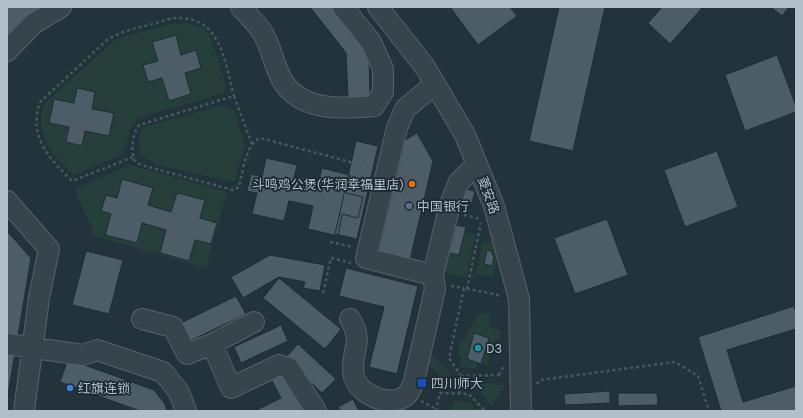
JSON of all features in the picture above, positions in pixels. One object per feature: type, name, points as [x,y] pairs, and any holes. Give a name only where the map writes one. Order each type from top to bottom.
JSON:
[{"type":"street","points":[[7,51],[33,24],[61,7]]},
{"type":"street","points":[[241,7],[264,35],[282,80],[297,97],[323,107],[350,108],[374,106],[383,92],[383,69],[371,42],[343,7]]},
{"type":"street","name":"菱安路","points":[[378,7],[425,67],[465,135],[494,206],[518,299],[513,368],[521,406]]},
{"type":"street","points":[[433,275],[362,258],[398,128],[406,109],[435,84]]},
{"type":"street","points":[[350,319],[357,331],[356,351],[352,370],[356,383],[372,397],[388,402],[400,400],[409,394],[414,381],[435,289],[433,275],[448,211],[459,182],[477,164]]},
{"type":"street","points":[[7,201],[49,249],[39,298],[24,411]]},
{"type":"street","points":[[142,320],[173,327],[188,354],[212,344],[254,322]]},
{"type":"street","points":[[7,344],[84,354],[97,350],[163,372],[179,392],[186,411]]},
{"type":"street","points":[[212,344],[231,388],[280,365],[289,368],[316,411]]},
{"type":"path","points":[[133,157],[72,181],[50,159],[40,142],[36,127],[37,111],[40,102],[107,40],[117,33],[179,18],[200,21],[210,29],[217,39],[234,96],[252,144]]},
{"type":"path","points":[[234,96],[139,125],[133,134],[134,160],[141,165],[233,190],[239,186],[252,144],[260,138],[387,171]]},
{"type":"path","points":[[448,211],[482,220],[467,289]]},
{"type":"path","points":[[323,293],[331,258],[357,264],[362,258],[361,248],[330,242]]},
{"type":"path","points":[[459,394],[461,376],[449,358],[464,288],[504,296]]},
{"type":"path","points":[[521,406],[540,380],[675,362],[698,376],[709,411]]},
{"type":"path","points":[[499,375],[513,368]]},
{"type":"path","points":[[461,376],[499,375],[513,368]]},
{"type":"path","points":[[436,411],[440,393],[469,394],[485,411]]},
{"type":"green space","points":[[185,23],[201,27],[209,33],[226,84],[224,92],[138,118],[131,129],[123,154],[74,175],[58,160],[47,144],[43,135],[42,116],[44,104],[116,39],[171,24]]},
{"type":"green space","points":[[220,106],[228,107],[234,110],[245,146],[234,182],[156,165],[141,155],[139,137],[143,127]]},
{"type":"green space","points":[[130,165],[227,192],[206,268],[95,236],[76,193],[77,188]]},
{"type":"green space","points":[[452,229],[472,233],[475,236],[466,277],[442,273]]},
{"type":"green space","points":[[493,241],[498,255],[493,277],[476,274],[482,243]]},
{"type":"green space","points":[[490,313],[489,327],[501,331],[499,340],[494,339],[488,365],[478,363],[475,369],[460,366],[462,358],[458,356],[458,349],[478,314]]},
{"type":"green space","points":[[429,351],[448,371],[452,386],[421,358]]},
{"type":"green space","points":[[470,381],[505,386],[492,406]]},
{"type":"green space","points":[[455,401],[471,403],[476,411],[450,411]]},
{"type":"building","points":[[7,7],[50,7],[7,35]]},
{"type":"building","points":[[310,7],[337,7],[362,39],[369,57],[370,97],[348,98],[346,53]]},
{"type":"building","points":[[450,7],[510,7],[517,16],[478,45]]},
{"type":"building","points":[[559,7],[605,7],[573,151],[529,141]]},
{"type":"building","points":[[662,7],[702,8],[670,44],[648,23]]},
{"type":"building","points":[[771,7],[789,7],[782,16]]},
{"type":"building","points":[[176,35],[181,55],[196,50],[201,68],[185,73],[191,94],[169,101],[162,78],[148,82],[143,65],[158,61],[152,42]]},
{"type":"building","points":[[777,55],[796,106],[796,112],[745,131],[725,75]]},
{"type":"building","points":[[77,88],[95,92],[92,109],[114,113],[109,136],[85,131],[82,146],[66,142],[69,127],[49,123],[54,99],[74,103]]},
{"type":"building","points":[[417,133],[433,161],[410,260],[378,253],[405,140]]},
{"type":"building","points":[[356,141],[378,146],[357,239],[335,234]]},
{"type":"building","points":[[717,151],[738,207],[685,227],[664,170]]},
{"type":"building","points":[[266,158],[297,165],[293,183],[317,188],[322,168],[350,175],[346,193],[363,197],[358,218],[342,214],[338,236],[308,229],[313,206],[289,201],[284,221],[252,214],[257,193],[247,191],[251,174],[262,177]]},
{"type":"building","points":[[122,179],[153,188],[148,205],[171,212],[177,193],[205,200],[200,218],[217,223],[211,244],[195,240],[189,261],[160,253],[166,230],[142,223],[137,243],[105,235],[111,214],[101,211],[106,195],[117,198]]},
{"type":"building","points":[[465,189],[475,191],[472,203],[462,200]]},
{"type":"building","points":[[607,219],[628,275],[575,294],[554,238]]},
{"type":"building","points":[[456,225],[466,227],[459,255],[449,253]]},
{"type":"building","points":[[7,231],[31,258],[7,401]]},
{"type":"building","points":[[487,250],[491,251],[494,258],[492,266],[484,264]]},
{"type":"building","points":[[86,251],[123,260],[109,314],[72,305]]},
{"type":"building","points":[[270,255],[325,265],[320,291],[303,288],[305,282],[279,277],[243,298],[231,277]]},
{"type":"building","points":[[346,268],[418,286],[397,374],[369,367],[384,307],[339,296]]},
{"type":"building","points":[[279,278],[341,329],[325,349],[263,298]]},
{"type":"building","points":[[236,296],[246,314],[190,341],[181,323]]},
{"type":"building","points":[[794,306],[796,313],[796,329],[727,350],[743,402],[796,386],[796,411],[721,411],[698,337]]},
{"type":"building","points":[[281,325],[288,341],[241,363],[234,347]]},
{"type":"building","name":"D3","points":[[474,333],[489,338],[481,364],[467,359]]},
{"type":"building","points":[[298,344],[336,379],[322,393],[285,358]]},
{"type":"building","points":[[68,359],[154,390],[165,404],[167,411],[140,411],[60,382]]},
{"type":"building","points":[[287,372],[306,411],[255,411],[281,398],[271,379]]},
{"type":"building","points":[[610,391],[610,403],[565,405],[564,394]]},
{"type":"building","points":[[618,393],[657,393],[658,405],[618,406]]},
{"type":"building","points":[[353,399],[359,411],[340,411],[338,407]]},
{"type":"place","name":"斗鸣鸡公煲(华润幸福里店)","points":[[412,184]]},
{"type":"place","name":"中国银行","points":[[409,206]]},
{"type":"place","name":"D3","points":[[478,348]]},
{"type":"place","name":"四川师大","points":[[422,383]]},
{"type":"place","name":"红旗连锁","points":[[70,388]]}]
